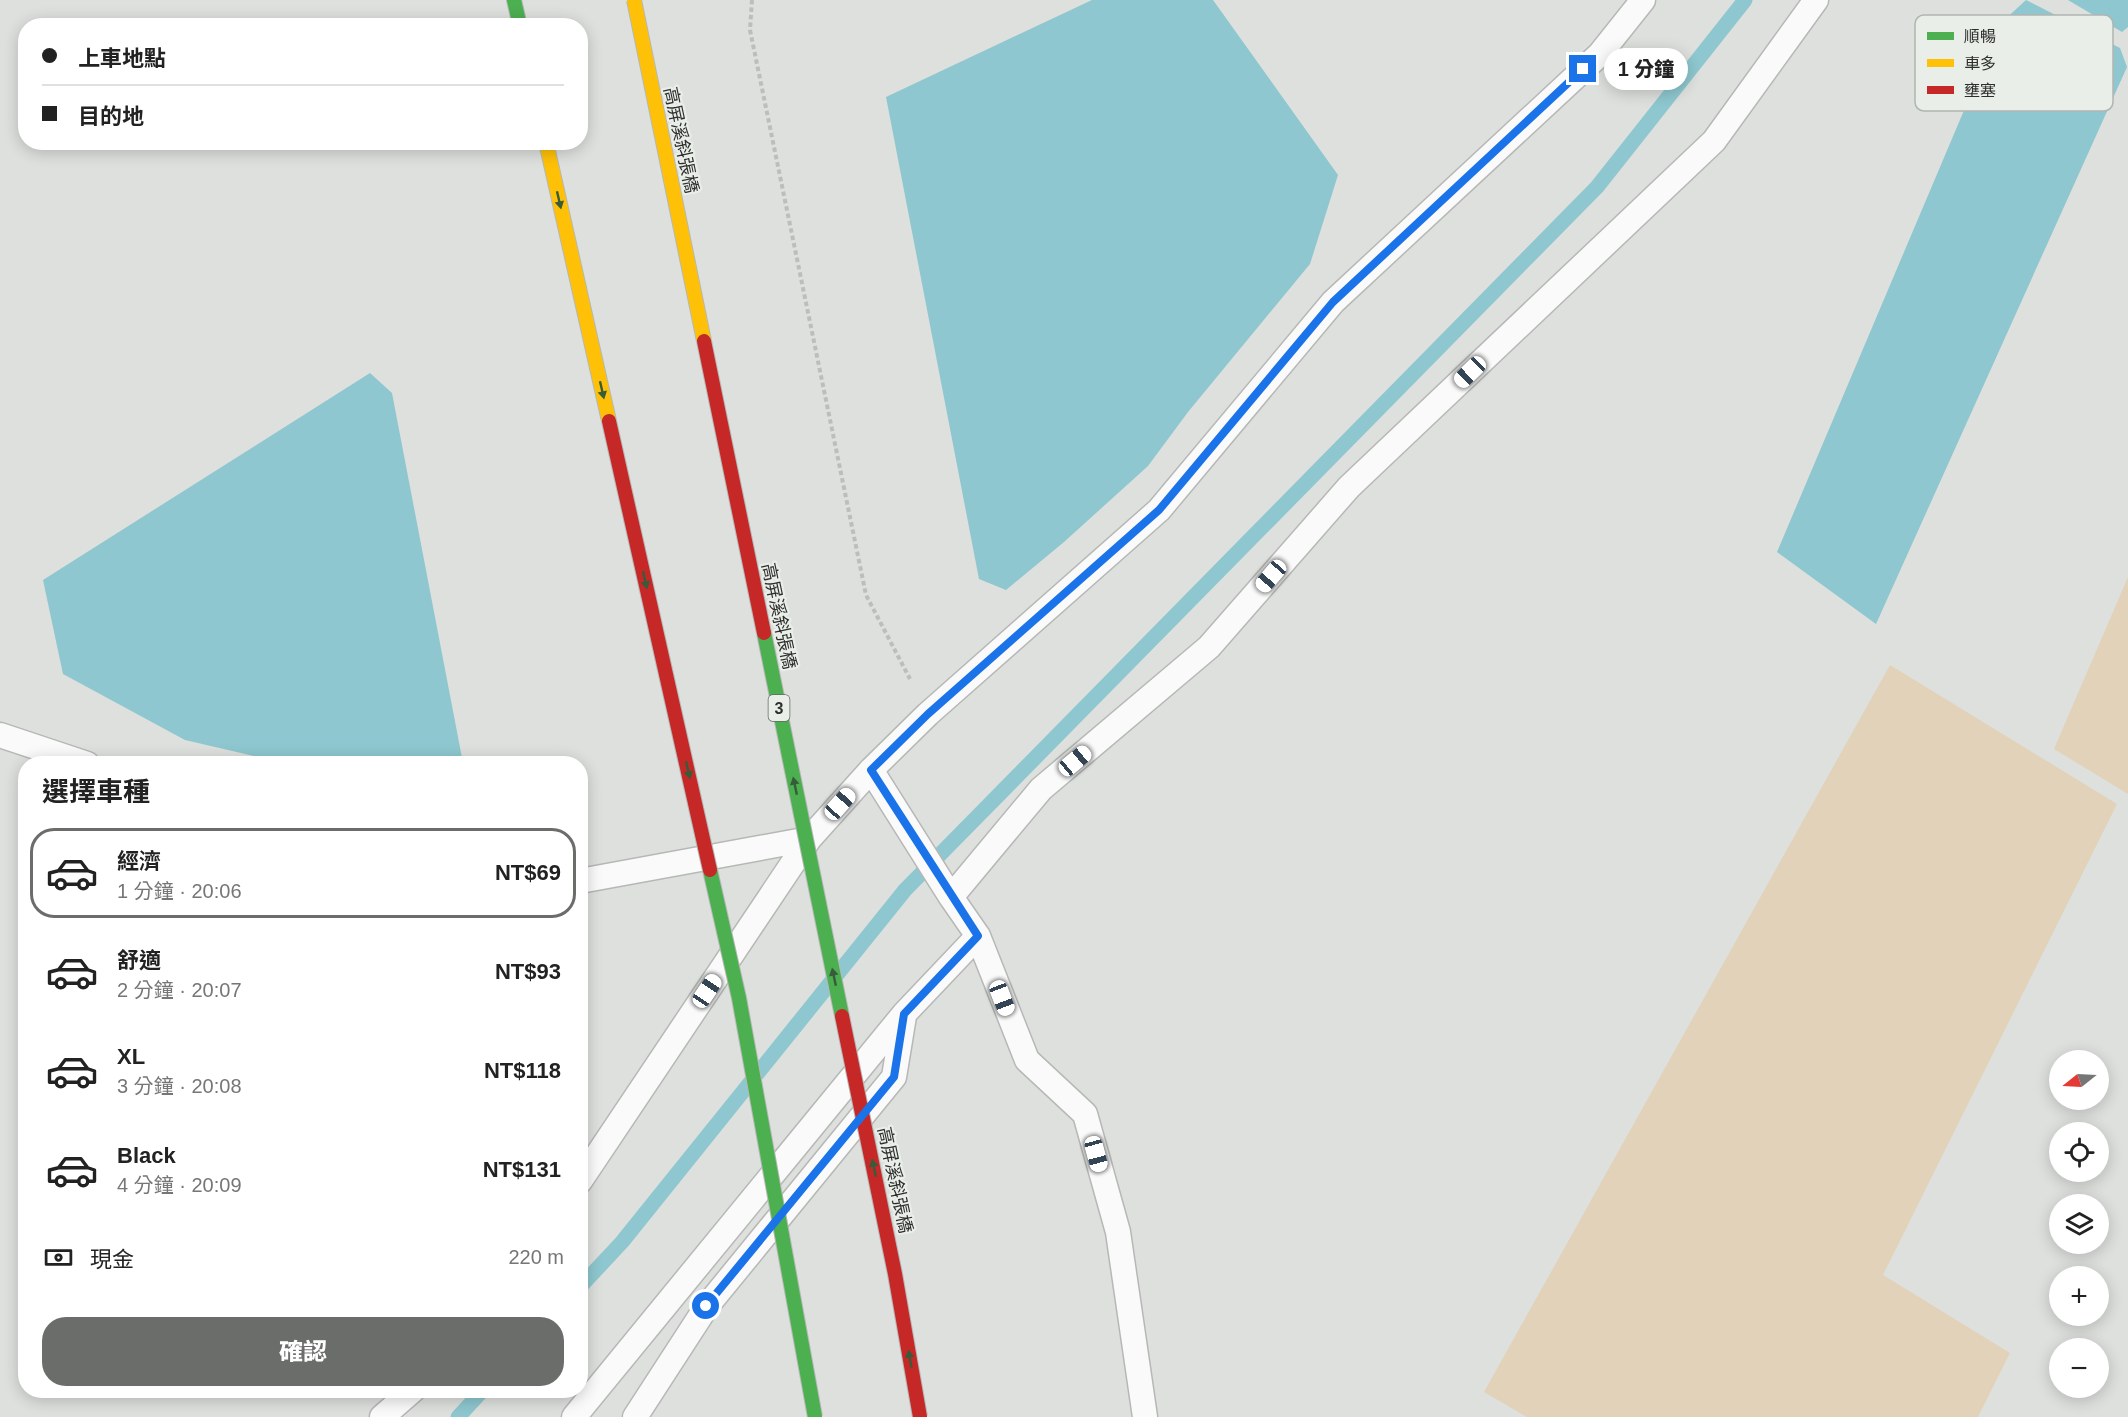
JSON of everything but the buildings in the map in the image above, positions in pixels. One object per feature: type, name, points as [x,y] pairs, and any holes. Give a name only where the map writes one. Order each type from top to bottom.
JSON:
[{"type":"highway","points":[[514,0],[518,18]]},
{"type":"highway","name":"高屏溪斜張橋","points":[[634,0],[896,1274],[920,1417]]},
{"type":"highway","points":[[548,150],[740,998],[815,1417]]},
{"type":"lane","points":[[588,1169],[809,839],[871,770],[928,714],[1159,510],[1333,302],[1600,54],[1643,0]]},
{"type":"lane","points":[[947,891],[1041,789],[1209,647],[1349,487],[1714,141],[1816,0]]},
{"type":"lane","points":[[0,735],[63,756]]},
{"type":"lane","points":[[871,770],[978,936],[1027,1060],[1085,1114],[1118,1232],[1144,1417]]},
{"type":"lane","points":[[588,880],[809,839]]},
{"type":"lane","points":[[574,1417],[904,1014],[978,936]]},
{"type":"lane","points":[[635,1417],[706,1306],[894,1077],[904,1014]]},
{"type":"lane","points":[[382,1417],[404,1398]]},
{"type":"path","points":[[752,0],[750,30],[866,595],[928,714]]},
{"type":"shaded area","points":[[2128,577],[2128,794],[2054,749]]},
{"type":"shaded area","points":[[1890,665],[2117,804],[1883,1275],[2010,1353],[1978,1417],[1527,1417],[1484,1392]]},
{"type":"water","points":[[1092,0],[1213,0],[1338,175],[1310,264],[1188,412],[1148,466],[1064,542],[1006,590],[979,579],[886,97]]},
{"type":"water","points":[[2026,0],[2055,15],[2010,15]]},
{"type":"water","points":[[2068,0],[2128,0],[2128,27],[2122,32],[2113,27],[2113,15],[2093,15]]},
{"type":"water","points":[[2113,44],[2120,48],[2127,67],[2113,98]]},
{"type":"water","points":[[1964,111],[2107,111],[1876,624],[1777,552]]},
{"type":"water","points":[[370,373],[392,393],[462,756],[254,756],[185,740],[63,674],[43,580]]},
{"type":"waterway","points":[[588,1278],[622,1242],[905,890],[1597,187],[1745,0]]},
{"type":"waterway","points":[[458,1417],[476,1398]]},
{"type":"traffic: fast","points":[[514,0],[518,18]]},
{"type":"traffic: fast","points":[[764,633],[842,1016]]},
{"type":"traffic: fast","points":[[710,870],[739,998],[815,1417]]},
{"type":"traffic: slow","points":[[634,0],[704,341]]},
{"type":"traffic: slow","points":[[548,150],[609,421]]},
{"type":"traffic: jam","points":[[704,341],[764,633]]},
{"type":"traffic: jam","points":[[609,421],[710,870]]},
{"type":"traffic: jam","points":[[842,1016],[895,1274],[920,1417]]},
{"type":"route","points":[[706,1306],[894,1077],[904,1014],[978,936],[871,770],[928,714],[1159,510],[1333,302],[1583,69]]}]
